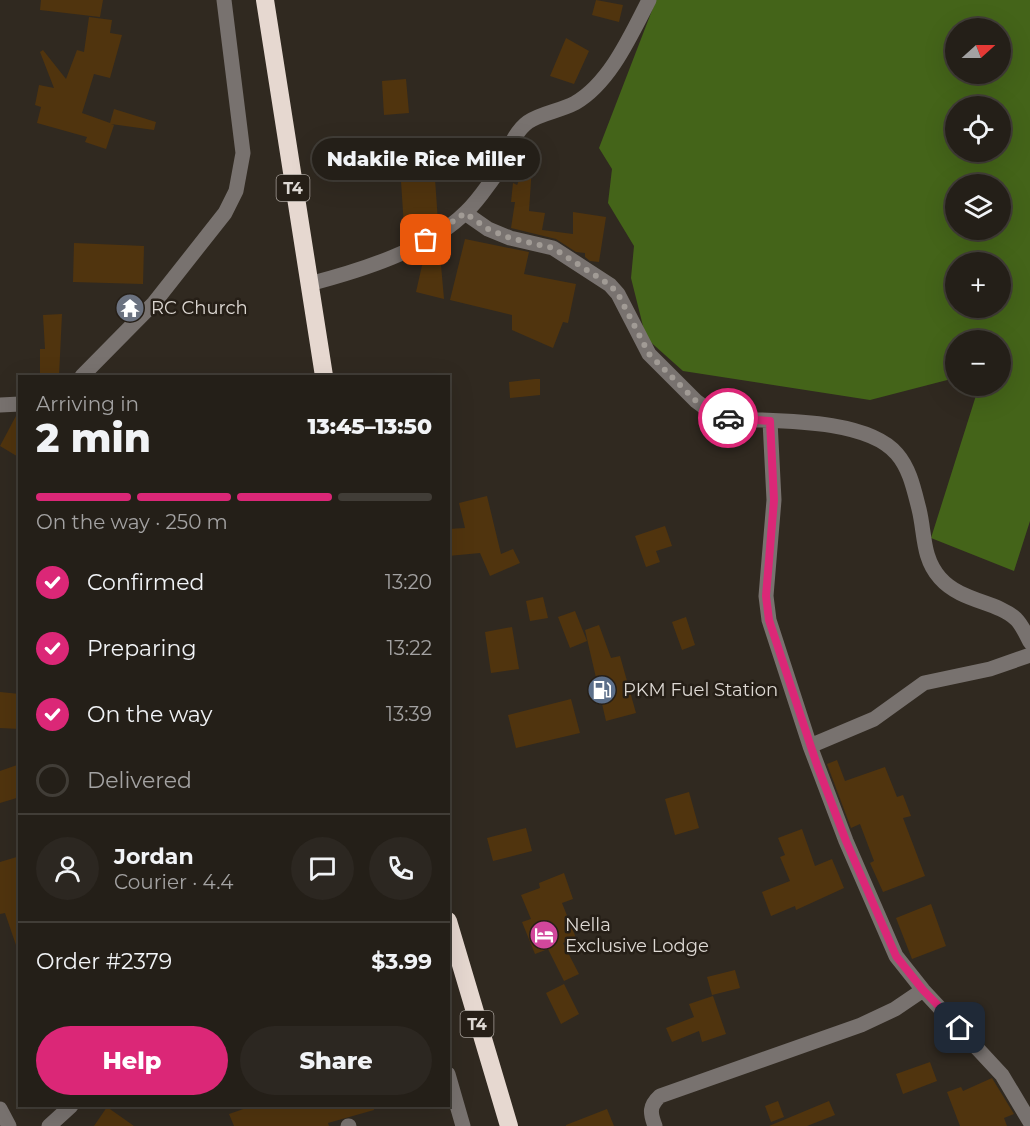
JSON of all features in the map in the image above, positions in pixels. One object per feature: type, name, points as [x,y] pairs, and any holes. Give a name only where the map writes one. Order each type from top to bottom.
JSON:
[{"type":"highway","name":"T4","points":[[265,0],[324,375]]},
{"type":"highway","name":"T4","points":[[450,928],[509,1126]]},
{"type":"street","points":[[83,375],[154,303],[225,213],[236,191],[243,153],[224,0]]},
{"type":"street","points":[[309,285],[389,259],[416,246],[465,213],[495,177],[521,129],[528,122],[575,103],[603,76],[629,38],[649,0]]},
{"type":"street","points":[[465,213],[488,229],[510,238],[553,248],[610,285],[618,294],[649,354],[696,401],[715,415],[731,419],[834,425],[877,438],[897,453],[906,466],[914,489],[925,550],[935,572],[951,588],[965,596],[1008,613],[1022,627],[1030,642]]},
{"type":"street","points":[[0,405],[18,404]]},
{"type":"street","points":[[770,421],[774,500],[766,596],[769,620],[810,746],[846,841],[896,956],[923,990],[1002,1075],[1030,1122]]},
{"type":"street","points":[[810,746],[879,716],[924,683],[990,669],[1030,655]]},
{"type":"street","points":[[656,1126],[651,1112],[652,1103],[660,1096],[861,1025],[895,1009],[923,990]]},
{"type":"street","points":[[450,1081],[463,1126]]},
{"type":"street","points":[[49,1126],[70,1107]]},
{"type":"street","points":[[0,1108],[9,1126]]},
{"type":"green space","points":[[656,0],[1030,0],[1030,521],[1014,571],[931,538],[976,396],[1011,396],[1011,330],[945,330],[945,381],[870,400],[683,371],[646,338],[631,278],[634,246],[608,203],[612,169],[599,148]]},
{"type":"building","points":[[41,0],[103,0],[100,17],[40,10]]},
{"type":"building","points":[[596,0],[623,5],[619,22],[592,15]]},
{"type":"building","points":[[89,17],[112,20],[110,33],[122,35],[110,78],[94,74],[82,113],[110,123],[114,109],[156,122],[154,130],[111,124],[114,125],[106,149],[85,142],[87,137],[37,123],[41,107],[35,105],[39,85],[54,88],[40,52],[43,50],[66,79],[77,50],[84,52]]},
{"type":"building","points":[[566,38],[589,51],[574,84],[550,76]]},
{"type":"building","points":[[406,79],[409,113],[384,115],[382,81]]},
{"type":"building","points":[[533,151],[529,211],[545,213],[542,230],[573,234],[573,212],[606,217],[599,262],[590,261],[585,257],[585,253],[576,252],[556,239],[511,228],[515,202],[511,202],[513,183],[517,185]]},
{"type":"building","points":[[434,164],[438,222],[433,225],[404,227],[400,166]]},
{"type":"building","points":[[465,239],[529,252],[524,274],[576,284],[568,323],[563,322],[553,348],[512,330],[512,315],[450,300]]},
{"type":"building","points":[[74,243],[144,246],[143,284],[73,282]]},
{"type":"building","points":[[423,261],[441,265],[444,299],[416,292]]},
{"type":"building","points":[[62,314],[59,375],[40,375],[40,349],[45,349],[43,315]]},
{"type":"building","points":[[540,379],[540,395],[510,398],[509,382]]},
{"type":"building","points":[[17,414],[18,414],[18,457],[0,446]]},
{"type":"building","points":[[487,496],[501,554],[513,549],[520,563],[490,576],[480,553],[450,556],[450,529],[465,528],[459,503]]},
{"type":"building","points":[[665,526],[672,546],[656,551],[660,562],[646,567],[635,536]]},
{"type":"building","points":[[543,597],[548,618],[530,621],[526,601]]},
{"type":"building","points":[[575,611],[587,641],[570,648],[558,617]]},
{"type":"building","points":[[686,617],[695,645],[682,650],[672,622]]},
{"type":"building","points":[[599,625],[611,658],[620,656],[636,713],[606,721],[585,630]]},
{"type":"building","points":[[512,627],[519,669],[491,673],[485,632]]},
{"type":"building","points":[[0,692],[18,694],[18,729],[0,728]]},
{"type":"building","points":[[571,699],[580,733],[516,748],[508,715]]},
{"type":"building","points":[[837,760],[845,781],[885,767],[897,797],[903,795],[911,816],[903,818],[925,876],[883,892],[870,863],[874,861],[860,824],[851,828],[827,764]]},
{"type":"building","points":[[18,765],[18,798],[0,803],[0,771]]},
{"type":"building","points":[[689,792],[699,828],[675,835],[665,799]]},
{"type":"building","points":[[526,828],[532,851],[493,861],[487,838]]},
{"type":"building","points":[[802,829],[815,866],[832,859],[844,888],[796,910],[795,906],[771,916],[762,892],[790,881],[780,857],[785,855],[778,838]]},
{"type":"building","points":[[18,857],[18,948],[5,913],[0,914],[0,862]]},
{"type":"building","points":[[564,873],[573,899],[562,903],[576,938],[563,943],[579,974],[564,981],[548,949],[535,954],[522,922],[531,919],[521,895],[540,888],[539,883]]},
{"type":"building","points":[[931,904],[946,946],[912,959],[896,918]]},
{"type":"building","points":[[735,970],[740,988],[712,995],[707,977]]},
{"type":"building","points":[[564,984],[579,1014],[561,1024],[546,993]]},
{"type":"building","points":[[713,996],[726,1034],[702,1042],[699,1031],[672,1042],[666,1028],[694,1017],[689,1004]]},
{"type":"building","points":[[930,1062],[937,1081],[903,1094],[896,1074]]},
{"type":"building","points":[[992,1078],[1014,1114],[1004,1118],[1007,1126],[960,1126],[947,1092],[961,1087],[963,1091]]},
{"type":"building","points":[[778,1101],[784,1117],[771,1122],[765,1106]]},
{"type":"building","points":[[829,1101],[835,1115],[807,1126],[769,1126]]},
{"type":"building","points":[[107,1107],[134,1126],[94,1126]]},
{"type":"building","points":[[249,1107],[373,1107],[374,1110],[328,1123],[329,1126],[234,1126],[229,1114]]},
{"type":"building","points":[[607,1109],[614,1126],[566,1126],[566,1125]]},
{"type":"way so far","points":[[426,240],[465,213],[488,229],[510,238],[553,248],[610,285],[618,294],[649,354],[696,401],[715,415],[728,418]]},
{"type":"place","name":"Ndakile Rice Miller","points":[[426,240]]},
{"type":"place","name":"RC Church","points":[[130,308]]},
{"type":"place","name":"PKM Fuel Station","points":[[602,690]]},
{"type":"place","name":"Nella Exclusive Lodge","points":[[544,935]]},
{"type":"route","points":[[728,418],[770,421],[774,500],[766,596],[768,612],[810,746],[846,841],[896,956],[923,990],[960,1028]]}]
